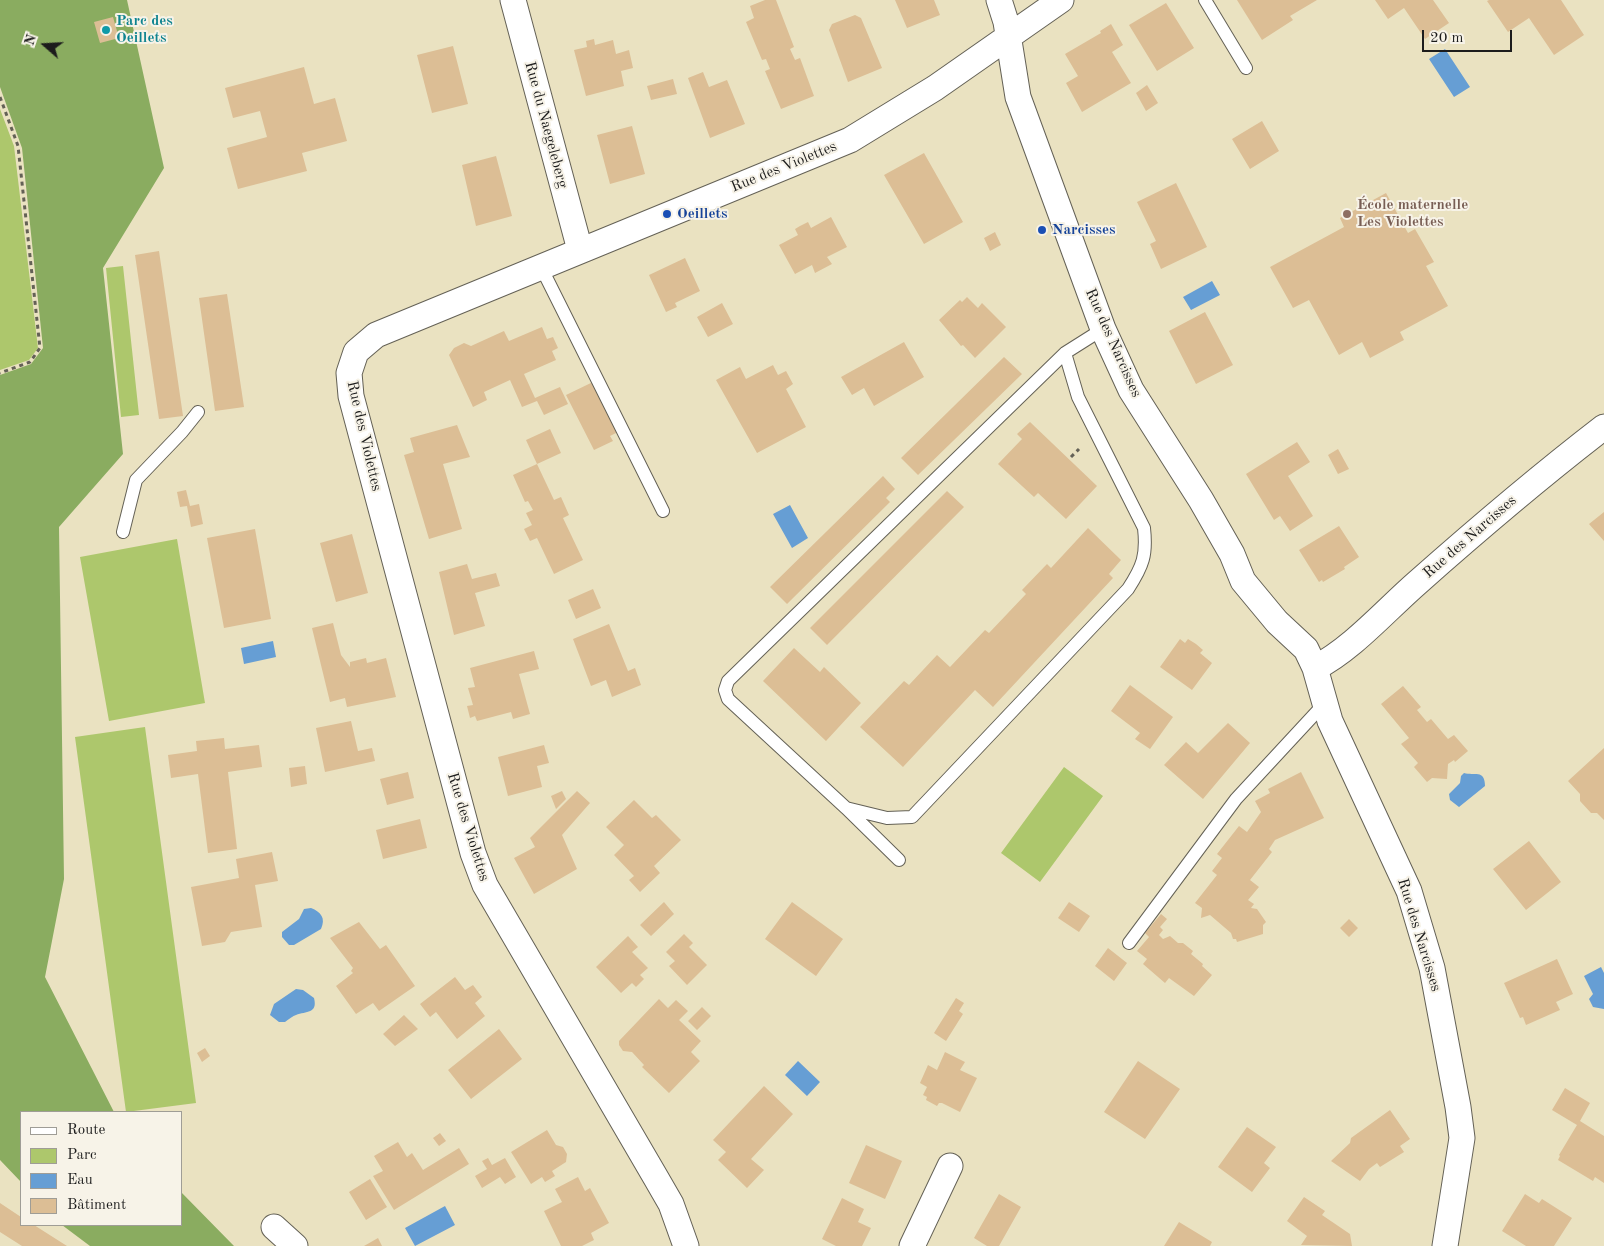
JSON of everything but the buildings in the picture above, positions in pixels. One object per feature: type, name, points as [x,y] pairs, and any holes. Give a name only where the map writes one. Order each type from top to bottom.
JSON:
[{"type":"street","name":"Rue du Naegeleberg","points":[[513,0],[580,250]]},
{"type":"street","name":"Rue des Narcisses","points":[[999,0],[1008,36],[1018,97],[1103,329],[1131,390],[1201,500],[1232,554],[1243,581],[1277,622],[1306,649],[1314,668],[1324,704],[1408,891],[1432,968],[1462,1138],[1445,1246]]},
{"type":"street","name":"Rue des Violettes","points":[[686,1246],[671,1204],[485,885],[474,853],[351,396],[349,373],[356,352],[376,334],[850,140],[935,88],[1061,0]]},
{"type":"street","name":"Rue des Narcisses","points":[[1314,668],[1330,660],[1356,639],[1504,506],[1604,427]]},
{"type":"street","points":[[912,1246],[950,1166]]},
{"type":"street","points":[[274,1227],[295,1246]]},
{"type":"lane","points":[[1205,0],[1246,68]]},
{"type":"lane","points":[[541,267],[663,511]]},
{"type":"lane","points":[[900,860],[728,698],[725,690],[728,681],[1064,353],[1103,329]]},
{"type":"lane","points":[[846,808],[887,818],[912,817],[1128,589],[1140,571],[1146,551],[1144,528],[1078,397],[1064,353]]},
{"type":"lane","points":[[123,532],[136,480],[182,432],[198,412]]},
{"type":"lane","points":[[1129,943],[1236,799],[1324,704]]},
{"type":"path","points":[[0,97],[18,146],[40,348],[30,362],[0,373]]},
{"type":"green space","points":[[0,0],[127,0],[164,168],[103,268],[123,454],[59,527],[64,879],[45,977],[113,1111],[20,1111],[20,1181],[0,1160],[0,375],[31,364],[43,348],[22,148],[0,87]]},
{"type":"green space","points":[[0,109],[14,146],[38,348],[29,360],[0,370]]},
{"type":"green space","points":[[123,266],[139,415],[121,417],[106,268]]},
{"type":"green space","points":[[177,539],[205,703],[109,721],[80,557]]},
{"type":"green space","points":[[145,727],[196,1103],[126,1111],[75,737]]},
{"type":"green space","points":[[1064,767],[1103,796],[1040,882],[1001,853]]},
{"type":"green space","points":[[182,1193],[234,1246],[90,1246],[63,1226],[182,1226]]},
{"type":"water","points":[[1445,49],[1470,87],[1454,97],[1429,59]]},
{"type":"water","points":[[1212,281],[1220,295],[1191,310],[1183,297]]},
{"type":"water","points":[[790,505],[808,538],[792,548],[773,514]]},
{"type":"water","points":[[273,641],[276,657],[244,664],[241,648]]},
{"type":"water","points":[[1464,773],[1481,775],[1485,781],[1485,786],[1459,807],[1450,800],[1449,794],[1460,783],[1461,776]]},
{"type":"water","points":[[311,908],[322,916],[321,929],[294,945],[289,945],[282,937],[282,932],[299,919],[304,909]]},
{"type":"water","points":[[1601,967],[1604,973],[1604,1009],[1593,1007],[1589,999],[1593,994],[1584,976]]},
{"type":"water","points":[[296,989],[303,990],[314,998],[313,1009],[295,1015],[285,1022],[279,1022],[270,1015],[274,1004]]},
{"type":"water","points":[[798,1061],[820,1082],[807,1096],[785,1075]]},
{"type":"water","points":[[445,1206],[455,1225],[415,1246],[405,1228]]},
{"type":"place","name":"Parc des Oeillets","points":[[106,30]]},
{"type":"place","name":"Oeillets","points":[[667,214]]},
{"type":"place","name":"École maternelle Les Violettes","points":[[1347,214]]},
{"type":"place","name":"Narcisses","points":[[1042,230]]}]
